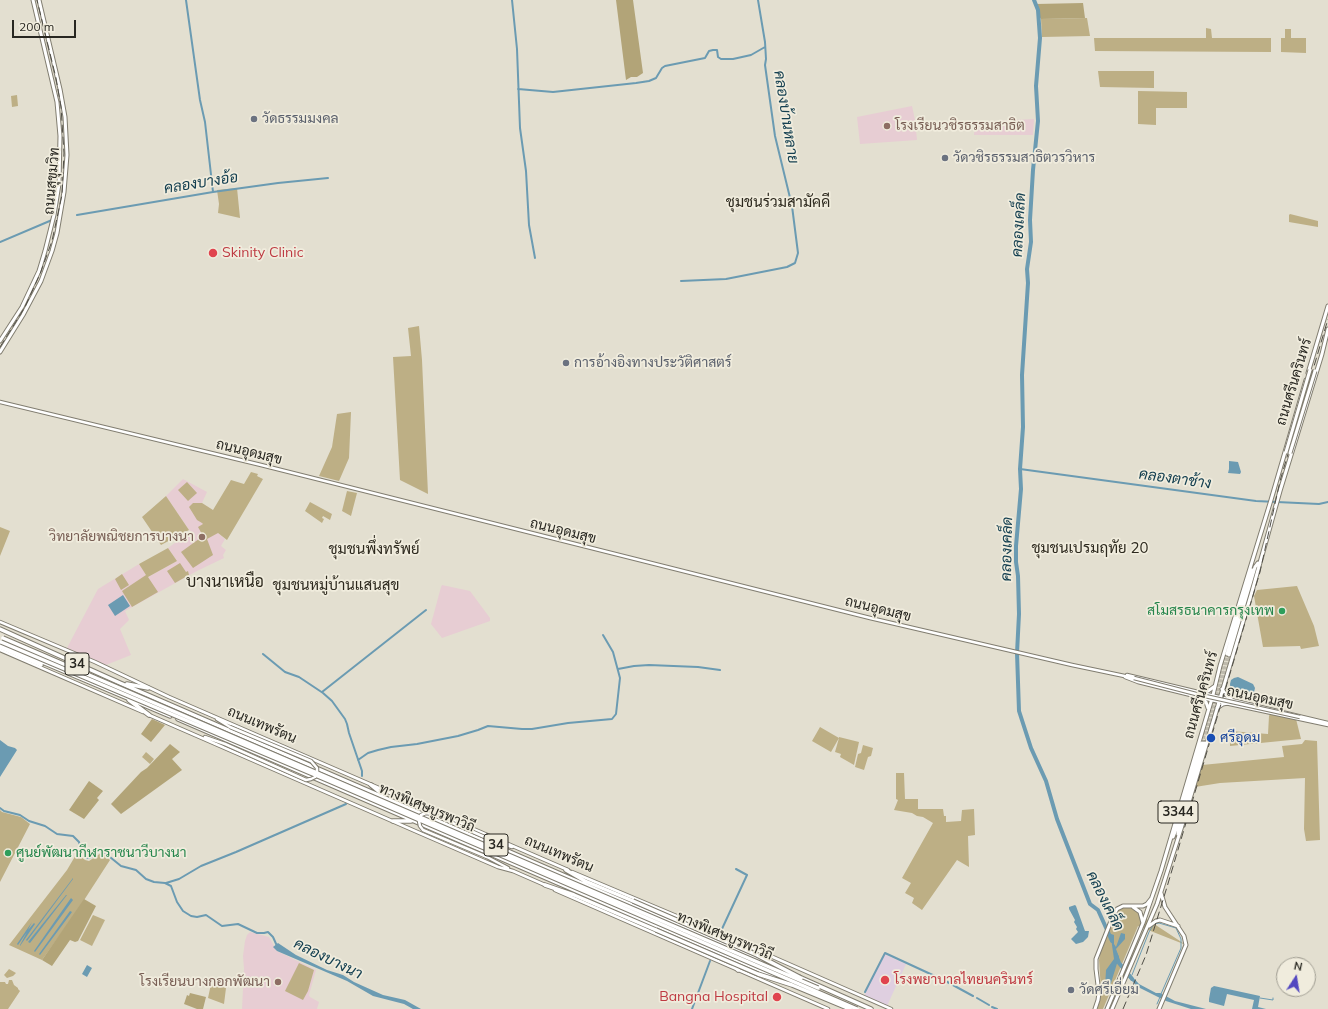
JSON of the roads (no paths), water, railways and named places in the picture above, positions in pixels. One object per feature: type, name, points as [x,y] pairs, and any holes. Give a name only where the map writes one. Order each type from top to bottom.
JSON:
[{"type":"highway","points":[[0,629],[33,644]]},
{"type":"highway","points":[[0,629],[33,644]]},
{"type":"highway","points":[[1,640],[59,669]]},
{"type":"highway","name":"ทางพิเศษบูรพาวิถี","points":[[1,640],[865,1009]]},
{"type":"highway","name":"ทางพิเศษบูรพาวิถี","points":[[1,640],[857,1009]]},
{"type":"highway","name":"ถนนเทพรัตน","points":[[33,644],[871,1009]]},
{"type":"highway","points":[[0,649],[6,650],[41,665]]},
{"type":"highway","points":[[28,662],[59,669]]},
{"type":"highway","name":"ถนนเทพรัตน","points":[[59,669],[850,1009]]},
{"type":"highway","points":[[120,683],[148,688]]},
{"type":"highway","points":[[123,696],[149,715]]},
{"type":"highway","points":[[371,785],[385,797]]},
{"type":"highway","points":[[393,821],[414,821]]},
{"type":"highway","points":[[566,870],[586,881],[767,960],[818,988]]},
{"type":"highway","points":[[556,872],[586,881]]},
{"type":"highway","points":[[541,876],[574,895]]},
{"type":"highway","points":[[545,885],[574,895],[758,974],[792,985],[850,1009]]},
{"type":"highway","points":[[727,956],[738,970]]},
{"type":"main road","name":"ถนนสุขุมวิท","points":[[0,341],[22,307],[39,271],[54,213],[60,170],[60,136],[53,83],[33,0]]},
{"type":"main road","name":"ถนนสุขุมวิท","points":[[0,352],[23,315],[41,281],[52,251],[66,175],[67,155],[65,117],[39,0]]},
{"type":"main road","points":[[58,116],[65,117]]},
{"type":"main road","points":[[54,213],[60,214]]},
{"type":"main road","name":"ถนนศรีนครินทร์","points":[[1107,1009],[1123,974],[1143,923],[1171,840],[1174,825],[1219,671],[1270,505],[1328,306]]},
{"type":"main road","name":"ถนนศรีนครินทร์","points":[[1178,835],[1251,595],[1328,329]]},
{"type":"main road","points":[[1274,490],[1319,338]]},
{"type":"main road","points":[[1280,491],[1290,453],[1326,338]]},
{"type":"main road","points":[[1305,382],[1307,388],[1310,388],[1313,385]]},
{"type":"main road","name":"ถนนอุดมสุข","points":[[0,402],[261,465],[732,584],[1072,665],[1134,678],[1203,696],[1310,719]]},
{"type":"main road","points":[[1288,440],[1293,437],[1296,442]]},
{"type":"main road","name":"ถนนศรีนครินทร์","points":[[1254,556],[1253,566],[1228,655],[1256,567],[1261,558]]},
{"type":"main road","name":"ถนนเทพรัตน","points":[[0,622],[95,662],[148,688],[566,870],[729,938],[891,1009]]},
{"type":"main road","name":"34","points":[[0,649],[498,867],[513,871],[828,1009]]},
{"type":"main road","points":[[1219,671],[1220,675],[1223,676],[1227,673]]},
{"type":"main road","name":"ถนนอุดมสุข","points":[[1123,676],[1137,677],[1327,723]]},
{"type":"main road","name":"ถนนอุดมสุข","points":[[1123,676],[1138,682],[1211,700],[1319,723]]},
{"type":"main road","points":[[1203,693],[1215,686]]},
{"type":"main road","points":[[1181,692],[1184,691],[1182,688]]},
{"type":"main road","points":[[1222,689],[1231,699]]},
{"type":"main road","points":[[1199,697],[1206,702],[1208,709]]},
{"type":"main road","points":[[1238,706],[1235,703],[1239,701]]},
{"type":"main road","points":[[1217,708],[1222,704],[1228,703]]},
{"type":"main road","points":[[195,734],[225,744],[306,780],[315,777],[317,768],[311,761],[230,727],[213,716]]},
{"type":"main road","points":[[1310,719],[1327,723]]},
{"type":"main road","points":[[1310,719],[1319,723],[1327,723]]},
{"type":"main road","points":[[1205,722],[1209,720],[1212,724]]},
{"type":"main road","name":"ถนนศรีนครินทร์","points":[[1112,1009],[1129,972],[1161,893],[1203,743],[1175,832],[1171,840]]},
{"type":"main road","points":[[513,871],[487,857],[423,830],[419,821],[421,815],[426,813],[432,814],[496,842],[519,849]]},
{"type":"main road","points":[[1159,1009],[1186,945],[1180,927],[1165,907],[1161,893]]},
{"type":"main road","points":[[1096,1009],[1098,992],[1096,958],[1117,909],[1122,906],[1145,905],[1153,896]]},
{"type":"main road","points":[[1131,906],[1140,912],[1143,923]]},
{"type":"main road","points":[[1147,928],[1156,921],[1160,920],[1180,927]]},
{"type":"water","points":[[1229,461],[1238,462],[1241,472],[1240,474],[1228,473]]},
{"type":"water","points":[[123,595],[130,606],[115,616],[108,605]]},
{"type":"water","points":[[1238,677],[1253,684],[1255,688],[1251,699],[1249,700],[1231,693],[1231,680]]},
{"type":"water","points":[[0,740],[17,750],[0,777]]},
{"type":"water","points":[[73,879],[27,941],[26,940]]},
{"type":"water","points":[[66,895],[30,943],[28,942]]},
{"type":"water","points":[[71,898],[73,900],[35,952],[34,951]]},
{"type":"water","points":[[1075,905],[1085,931],[1089,931],[1088,937],[1083,942],[1076,944],[1071,939],[1078,932],[1076,929],[1077,927],[1069,909],[1069,907]]},
{"type":"water","points":[[70,911],[72,912],[40,955],[39,954]]},
{"type":"water","points":[[32,922],[28,930],[34,923],[35,924],[20,946],[27,932],[18,945],[17,944]]},
{"type":"water","points":[[1121,933],[1125,934],[1125,939],[1116,949],[1119,957],[1111,983],[1105,988],[1106,970],[1114,959],[1111,934],[1114,935],[1114,944],[1116,947]]},
{"type":"water","points":[[278,943],[296,955],[327,970],[343,975],[354,982],[383,995],[405,1000],[421,1009],[413,1009],[404,1004],[373,996],[347,981],[277,951],[273,947]]},
{"type":"water","points":[[87,965],[92,968],[87,977],[82,974]]},
{"type":"water","points":[[1130,974],[1139,984],[1156,993],[1160,993],[1175,1001],[1206,1009],[1191,1009],[1166,1001],[1138,987],[1128,977]]},
{"type":"water","points":[[1214,986],[1260,996],[1258,1007],[1266,1009],[1252,1009],[1254,1000],[1227,994],[1224,1006],[1209,1002],[1211,988]]},
{"type":"waterway","points":[[186,0],[200,100],[205,122],[213,192]]},
{"type":"waterway","points":[[512,0],[517,49],[520,128],[526,171],[529,225],[535,258]]},
{"type":"waterway","name":"คลองบ้านหลาย","points":[[681,281],[726,279],[787,267],[795,263],[798,253],[792,206],[775,136],[765,65],[765,42],[758,0]]},
{"type":"waterway","name":"คลองเคล็ด","points":[[1034,0],[1038,10],[1040,38],[1036,86],[1038,121],[1033,170],[1030,220],[1031,242],[1027,269],[1028,283],[1022,375],[1023,427],[1020,469],[1021,489],[1016,546],[1019,614],[1017,653],[1019,711],[1031,748],[1046,781],[1057,819],[1090,904],[1098,910],[1112,941]]},
{"type":"waterway","points":[[518,89],[553,92],[649,81],[656,78],[665,66],[705,58],[709,51],[717,50],[718,57],[721,59],[733,59],[751,55],[765,47]]},
{"type":"waterway","name":"คลองบางอ้อ","points":[[77,215],[213,192],[328,178]]},
{"type":"waterway","name":"คลองบางอ้อ","points":[[0,242],[52,220]]},
{"type":"waterway","name":"คลองตาช้าง","points":[[1020,469],[1256,501],[1319,504],[1328,502]]},
{"type":"waterway","points":[[322,692],[426,610]]},
{"type":"waterway","points":[[358,760],[368,753],[378,750],[458,736],[488,726],[532,729],[568,723],[612,719],[616,714],[620,678],[613,652],[603,635]]},
{"type":"waterway","points":[[263,654],[285,672],[299,677],[332,701],[345,719],[362,771],[362,776]]},
{"type":"waterway","points":[[618,669],[649,665],[698,667],[720,670]]},
{"type":"waterway","points":[[166,883],[179,879],[201,866],[346,804]]},
{"type":"waterway","name":"คลองบางนา","points":[[0,808],[4,811],[20,815],[29,821],[45,826],[57,834],[73,836],[79,842],[81,850],[87,858],[90,858],[98,851],[105,853],[121,866],[136,870],[146,879],[154,882],[165,883],[171,886],[177,902],[183,911],[191,916],[197,917],[206,915],[222,926],[238,924],[257,933],[268,932],[273,937],[277,946]]},
{"type":"waterway","points":[[721,931],[747,875],[736,869]]},
{"type":"waterway","points":[[1132,975],[1149,932],[1154,924],[1159,923],[1176,928],[1181,939],[1181,948],[1161,994]]},
{"type":"waterway","points":[[865,992],[885,953],[937,977]]},
{"type":"waterway","name":"คลองเคล็ด","points":[[1116,955],[1119,963],[1132,979]]},
{"type":"waterway","points":[[692,1009],[710,961]]},
{"type":"waterway","points":[[940,978],[973,996]]},
{"type":"waterway","points":[[1157,1004],[1160,997]]},
{"type":"waterway","points":[[977,998],[989,1005]]},
{"type":"waterway","points":[[1260,998],[1273,1000],[1273,998]]},
{"type":"waterway","points":[[992,1007],[997,1009]]},
{"type":"tunnel","points":[[1202,743],[1227,654]]},
{"type":"tunnel","points":[[1204,743],[1229,655]]},
{"type":"railway","points":[[0,347],[25,307],[40,274],[52,241],[62,195],[64,153],[61,107],[56,78],[37,0]]},
{"type":"railway","points":[[1123,1009],[1146,955],[1167,887],[1260,572],[1280,481],[1328,319]]},
{"type":"place","name":"วัดธรรมมงคล","points":[[254,119]]},
{"type":"place","name":"โรงเรียนวชิรธรรมสาธิต","points":[[887,126]]},
{"type":"place","name":"วัดวชิรธรรมสาธิตวรวิหาร","points":[[945,158]]},
{"type":"place","name":"Skinity Clinic","points":[[213,253]]},
{"type":"place","name":"การอ้างอิงทางประวัติศาสตร์","points":[[566,363]]},
{"type":"place","name":"วิทยาลัยพณิชยการบางนา","points":[[202,537]]},
{"type":"place","name":"สโมสรธนาคารกรุงเทพ","points":[[1282,611]]},
{"type":"place","name":"ศรีอุดม","points":[[1211,738]]},
{"type":"place","name":"ศูนย์พัฒนากีฬาราชนาวีบางนา","points":[[8,853]]},
{"type":"place","name":"โรงพยาบาลไทยนครินทร์","points":[[885,980]]},
{"type":"place","name":"โรงเรียนบางกอกพัฒนา","points":[[278,982]]},
{"type":"place","name":"วัดศรีเอี่ยม","points":[[1071,990]]},
{"type":"place","name":"Bangna Hospital","points":[[777,997]]},
{"type":"district","name":"ชุมชนร่วมสามัคคี","points":[[778,202]]},
{"type":"district","name":"ชุมชนเปรมฤทัย 20","points":[[1090,548]]},
{"type":"district","name":"ชุมชนพึ่งทรัพย์","points":[[374,549]]},
{"type":"district","name":"บางนาเหนือ","points":[[225,582]]},
{"type":"district","name":"ชุมชนหมู่บ้านแสนสุข","points":[[336,585]]}]
